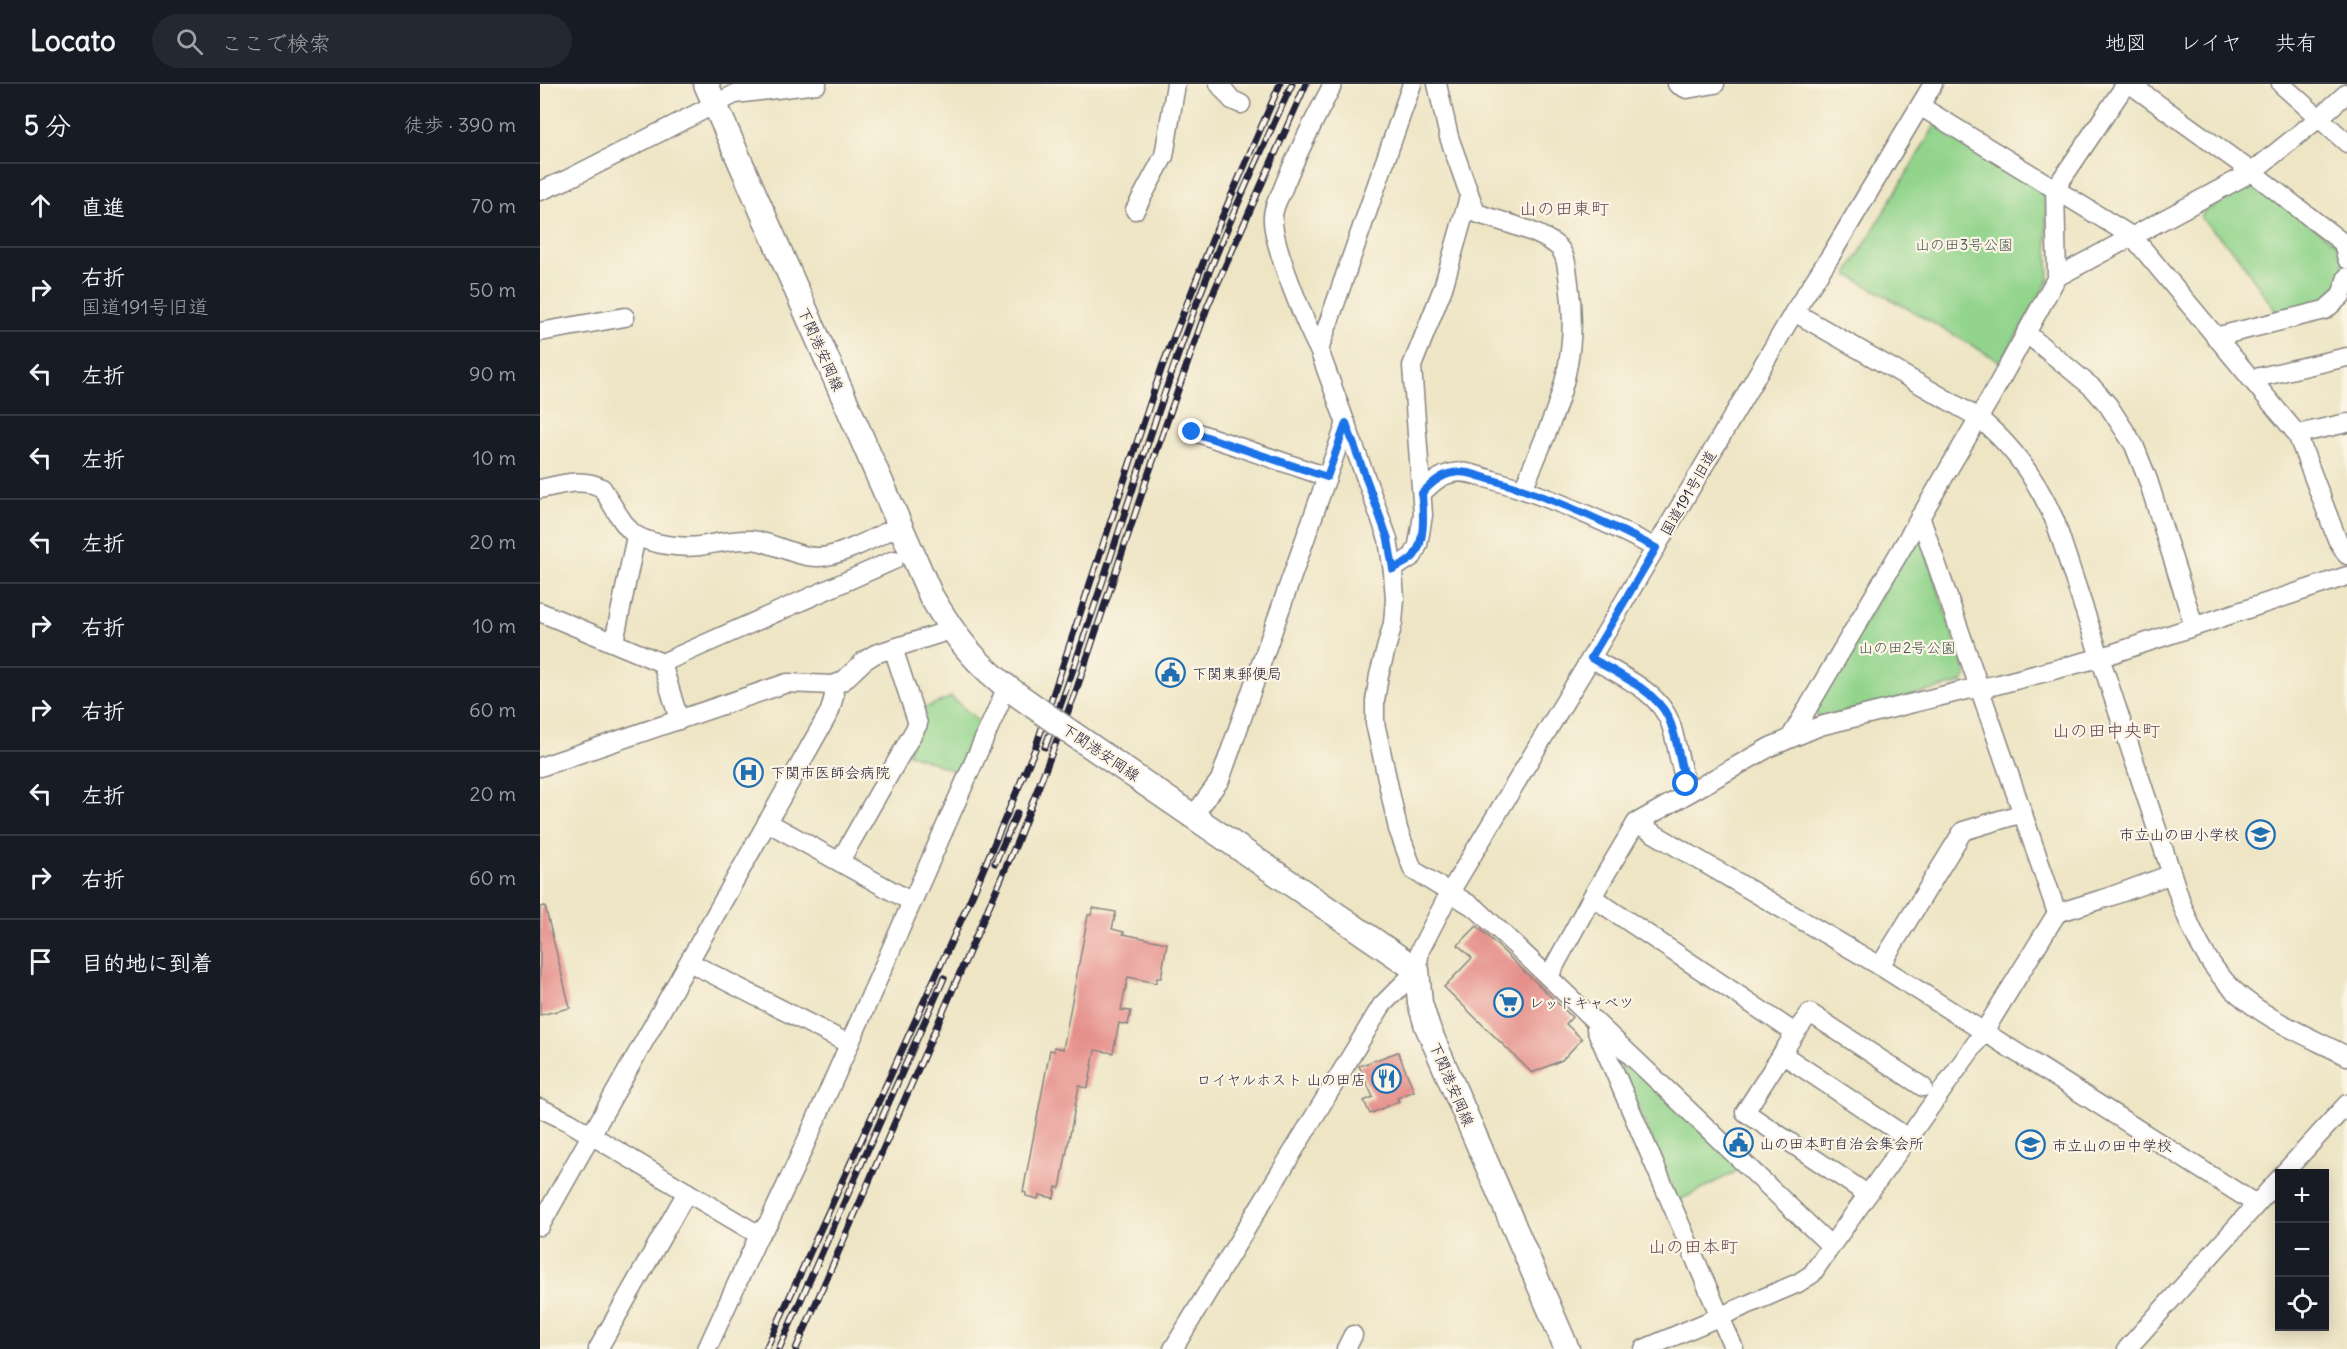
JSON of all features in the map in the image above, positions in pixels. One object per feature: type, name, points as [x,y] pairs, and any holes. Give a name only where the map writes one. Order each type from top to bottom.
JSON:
[{"type":"main road","name":"下関港安岡線","points":[[710,94],[899,526],[931,596],[951,630],[984,668],[1011,690],[1417,970],[1420,1003],[1427,1026],[1567,1349]]},
{"type":"street","points":[[540,191],[566,180],[710,94],[735,94],[817,84]]},
{"type":"street","points":[[1135,210],[1164,156],[1176,84]]},
{"type":"street","points":[[1219,84],[1232,100],[1241,104]]},
{"type":"street","points":[[1333,84],[1303,137],[1273,214],[1272,226],[1306,324],[1346,423],[1388,539],[1395,599],[1393,623],[1379,675],[1375,701],[1377,739],[1398,829],[1413,870],[1477,909],[1549,976],[1593,1022],[1832,1245]]},
{"type":"street","points":[[1318,350],[1412,84]]},
{"type":"street","points":[[1437,84],[1449,137],[1476,213],[1505,221],[1556,244],[1565,258],[1571,310],[1570,360],[1552,424],[1523,489]]},
{"type":"street","points":[[1677,84],[1688,89],[1715,84]]},
{"type":"street","name":"国道191号旧道","points":[[1417,970],[1420,950],[1450,892],[1591,658],[1794,312],[1831,255],[1933,84]]},
{"type":"street","points":[[1790,738],[1977,417],[1991,397],[2057,277],[2055,189],[2128,84],[2252,172],[2343,243],[2347,259]]},
{"type":"street","points":[[2281,84],[2347,143]]},
{"type":"street","points":[[2057,277],[2252,172],[2347,93]]},
{"type":"street","points":[[1920,106],[2133,237],[2297,434],[2337,539],[2347,555]]},
{"type":"street","points":[[1393,569],[1413,556],[1417,550],[1422,528],[1422,493],[1412,366],[1443,288],[1469,197]]},
{"type":"street","points":[[2215,337],[2325,310],[2341,296],[2347,277]]},
{"type":"street","points":[[1794,312],[1977,417],[1996,432],[2019,457],[2050,509],[2172,874],[2205,954],[2226,982],[2273,1017],[2347,1056]]},
{"type":"street","points":[[540,332],[625,317]]},
{"type":"street","points":[[2026,333],[2092,388],[2108,405],[2134,445],[2194,626]]},
{"type":"street","points":[[2251,379],[2347,357]]},
{"type":"street","points":[[1194,815],[1220,780],[1346,423]]},
{"type":"street","points":[[2297,434],[2347,423]]},
{"type":"street","points":[[1192,432],[1327,477]]},
{"type":"street","points":[[1422,493],[1434,482],[1451,473],[1467,472],[1523,489],[1618,528],[1656,548]]},
{"type":"street","points":[[540,489],[581,482],[598,485],[636,536],[662,544],[687,546],[749,540],[770,543],[817,557],[832,555],[899,526]]},
{"type":"street","points":[[1920,516],[2057,913]]},
{"type":"street","points":[[614,642],[636,536]]},
{"type":"street","points":[[540,612],[662,663],[894,560]]},
{"type":"street","points":[[1549,976],[1636,823],[1790,738],[1820,726],[2099,658],[2347,576]]},
{"type":"street","points":[[540,767],[787,682],[833,685],[843,681],[875,654],[951,630]]},
{"type":"street","points":[[840,861],[918,724],[893,648]]},
{"type":"street","points":[[1591,658],[1649,694],[1665,711],[1689,792]]},
{"type":"street","points":[[662,663],[679,720]]},
{"type":"street","points":[[540,1226],[830,711],[834,696],[833,685]]},
{"type":"street","points":[[707,1349],[759,1235],[769,1222],[912,902],[1011,690]]},
{"type":"street","points":[[1880,966],[1963,831],[2023,813]]},
{"type":"street","points":[[767,822],[912,902]]},
{"type":"street","points":[[1636,823],[1880,966],[2256,1204]]},
{"type":"street","points":[[1644,1349],[1798,1283],[1812,1274],[1983,1033],[2057,913],[2172,874]]},
{"type":"street","points":[[1592,897],[1795,1033]]},
{"type":"street","points":[[689,962],[849,1044]]},
{"type":"street","points":[[1173,1349],[1382,1005],[1417,970]]},
{"type":"street","points":[[1867,1194],[1745,1112],[1810,1013],[1923,1086]]},
{"type":"street","points":[[1593,1022],[1734,1349]]},
{"type":"street","points":[[1782,1054],[1908,1138]]},
{"type":"street","points":[[2287,1169],[2347,1104]]},
{"type":"street","points":[[540,1108],[569,1122],[759,1235]]},
{"type":"street","points":[[2127,1349],[2275,1183]]},
{"type":"street","points":[[598,1349],[687,1192]]},
{"type":"green space","name":"山の田3号公園","points":[[1936,124],[2045,191],[2049,280],[2001,362],[1847,274]]},
{"type":"green space","points":[[2253,183],[2337,244],[2344,263],[2340,280],[2325,301],[2278,315],[2238,256],[2201,218],[2203,212]]},
{"type":"green space","name":"山の田2号公園","points":[[1922,542],[1967,676],[1961,683],[1819,718],[1814,710],[1912,543]]},
{"type":"green space","points":[[951,697],[981,723],[962,774],[908,753],[922,709]]},
{"type":"green space","points":[[1621,1057],[1741,1169],[1678,1201],[1617,1058]]},
{"type":"building","points":[[545,906],[570,1008],[540,1015],[540,907]]},
{"type":"building","points":[[1093,908],[1116,912],[1112,929],[1124,932],[1123,934],[1167,943],[1161,978],[1157,978],[1156,983],[1128,977],[1121,1010],[1131,1011],[1128,1025],[1119,1023],[1113,1053],[1095,1050],[1088,1088],[1079,1086],[1060,1188],[1056,1187],[1054,1198],[1039,1195],[1038,1199],[1026,1196],[1023,1192],[1050,1050],[1054,1051],[1054,1047],[1063,1049],[1088,915],[1091,915]]},
{"type":"building","name":"レッドキャベツ","points":[[1477,926],[1572,1017],[1566,1024],[1582,1039],[1562,1060],[1532,1073],[1444,987],[1472,958],[1458,945]]},
{"type":"building","name":"ロイヤルホスト 山の田店","points":[[1398,1052],[1414,1091],[1397,1098],[1399,1101],[1370,1114],[1364,1101],[1373,1097],[1359,1066]]},
{"type":"railway","points":[[766,1349],[967,907],[1035,749],[1162,367],[1213,238],[1280,84]]},
{"type":"railway","points":[[1045,747],[1085,636],[1158,411],[1198,300],[1231,218],[1292,84]]},
{"type":"railway","points":[[796,1349],[1017,842],[1076,691],[1208,305],[1306,84]]},
{"type":"railway","points":[[995,863],[1017,813]]},
{"type":"railway","points":[[779,1349],[944,978]]},
{"type":"place","name":"下関東郵便局","points":[[1171,673]]},
{"type":"place","name":"下関市医師会病院","points":[[749,772]]},
{"type":"place","name":"市立山の田小学校","points":[[2260,834]]},
{"type":"place","name":"レッドキャベツ","points":[[1508,1002]]},
{"type":"place","name":"ロイヤルホスト 山の田店","points":[[1387,1079]]},
{"type":"place","name":"山の田本町自治会集会所","points":[[1738,1143]]},
{"type":"place","name":"市立山の田中学校","points":[[2031,1145]]},
{"type":"district","name":"山の田東町","points":[[1564,208]]},
{"type":"district","name":"山の田中央町","points":[[2106,730]]},
{"type":"district","name":"山の田本町","points":[[1693,1246]]},
{"type":"route","points":[[1192,432],[1282,464],[1327,477],[1346,423],[1388,539],[1393,569],[1413,556],[1419,545],[1423,515],[1422,493],[1442,476],[1451,473],[1467,472],[1508,483],[1618,528],[1656,548],[1591,658],[1649,694],[1665,711],[1677,745],[1686,784]]}]
